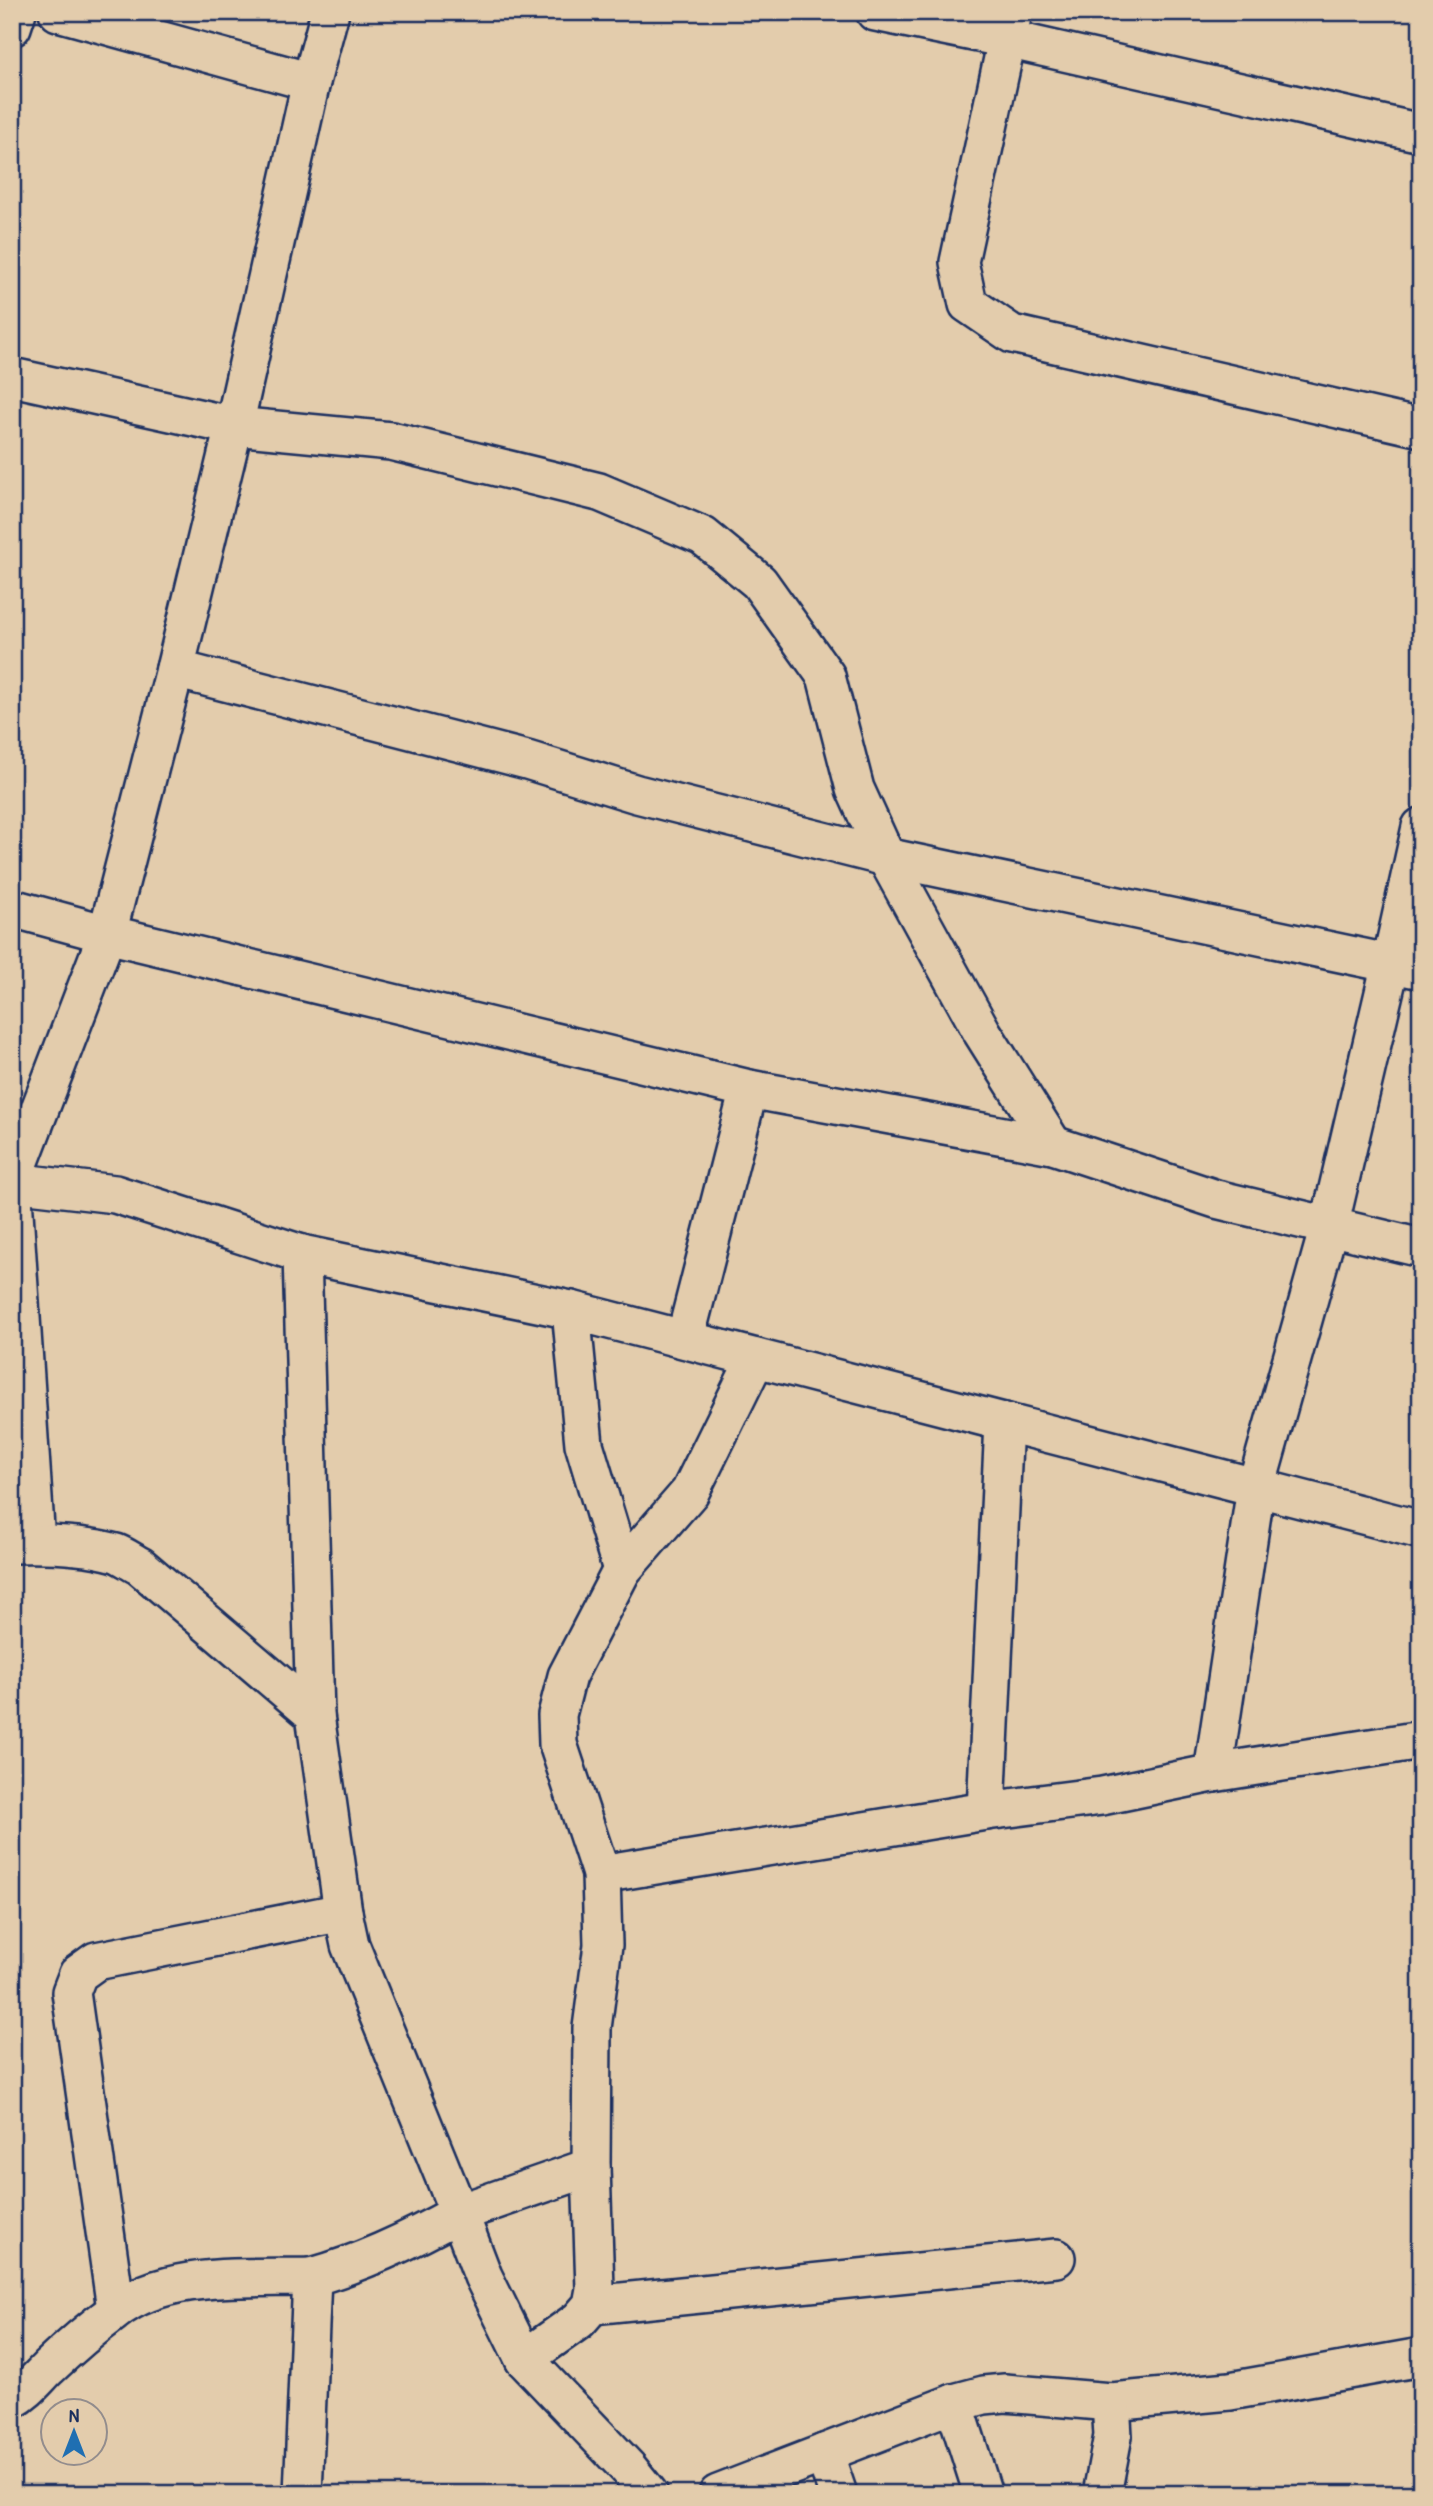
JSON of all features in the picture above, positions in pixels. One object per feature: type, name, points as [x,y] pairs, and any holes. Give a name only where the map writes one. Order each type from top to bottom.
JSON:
[{"type":"street","points":[[12,27],[17,12]]},
{"type":"street","points":[[58,12],[311,82]]},
{"type":"street","points":[[315,1715],[140,1566],[118,1554],[24,1544],[12,1182],[107,934],[234,426],[311,82],[330,12]]},
{"type":"street","points":[[875,12],[1010,25],[1421,133]]},
{"type":"street","points":[[1010,25],[958,262],[968,304],[1012,334],[1421,428]]},
{"type":"street","points":[[12,377],[234,426],[391,441],[599,492],[703,536],[759,582],[826,676],[855,789],[886,857],[982,1032],[1053,1145]]},
{"type":"street","points":[[175,669],[527,760],[636,794],[886,857],[1406,967]]},
{"type":"street","points":[[1213,1773],[1256,1487],[1406,967],[1421,827]]},
{"type":"street","points":[[12,908],[107,934],[749,1089],[1053,1145],[1216,1199],[1421,1248]]},
{"type":"street","points":[[685,1339],[749,1089]]},
{"type":"street","points":[[12,1182],[115,1194],[302,1254],[571,1310],[1421,1530]]},
{"type":"street","points":[[302,1254],[315,1715],[343,1912],[351,1945],[483,2276],[524,2359],[628,2468],[649,2494]]},
{"type":"street","points":[[571,1310],[584,1444],[622,1570]]},
{"type":"street","points":[[524,2359],[579,2320],[592,2305],[595,2289],[591,2167],[592,2028],[603,1945],[601,1874],[558,1744],[557,1715],[567,1676],[622,1570],[690,1492],[756,1358]]},
{"type":"street","points":[[986,1811],[1004,1422]]},
{"type":"street","points":[[601,1874],[986,1811],[1102,1796],[1213,1773],[1421,1740]]},
{"type":"street","points":[[116,2309],[71,1992],[78,1974],[96,1961],[343,1912]]},
{"type":"street","points":[[12,2400],[24,2393],[49,2367],[116,2309],[154,2290],[191,2280],[312,2277],[349,2267],[408,2242],[459,2213],[591,2167]]},
{"type":"street","points":[[592,2305],[1056,2258]]},
{"type":"street","points":[[303,2494],[312,2277]]},
{"type":"street","points":[[718,2494],[954,2403],[984,2395],[1005,2393],[1111,2402],[1230,2391],[1421,2357]]},
{"type":"street","points":[[1102,2494],[1113,2436],[1111,2402]]},
{"type":"street","points":[[954,2403],[983,2494]]},
{"type":"street","points":[[824,2453],[838,2494]]}]
